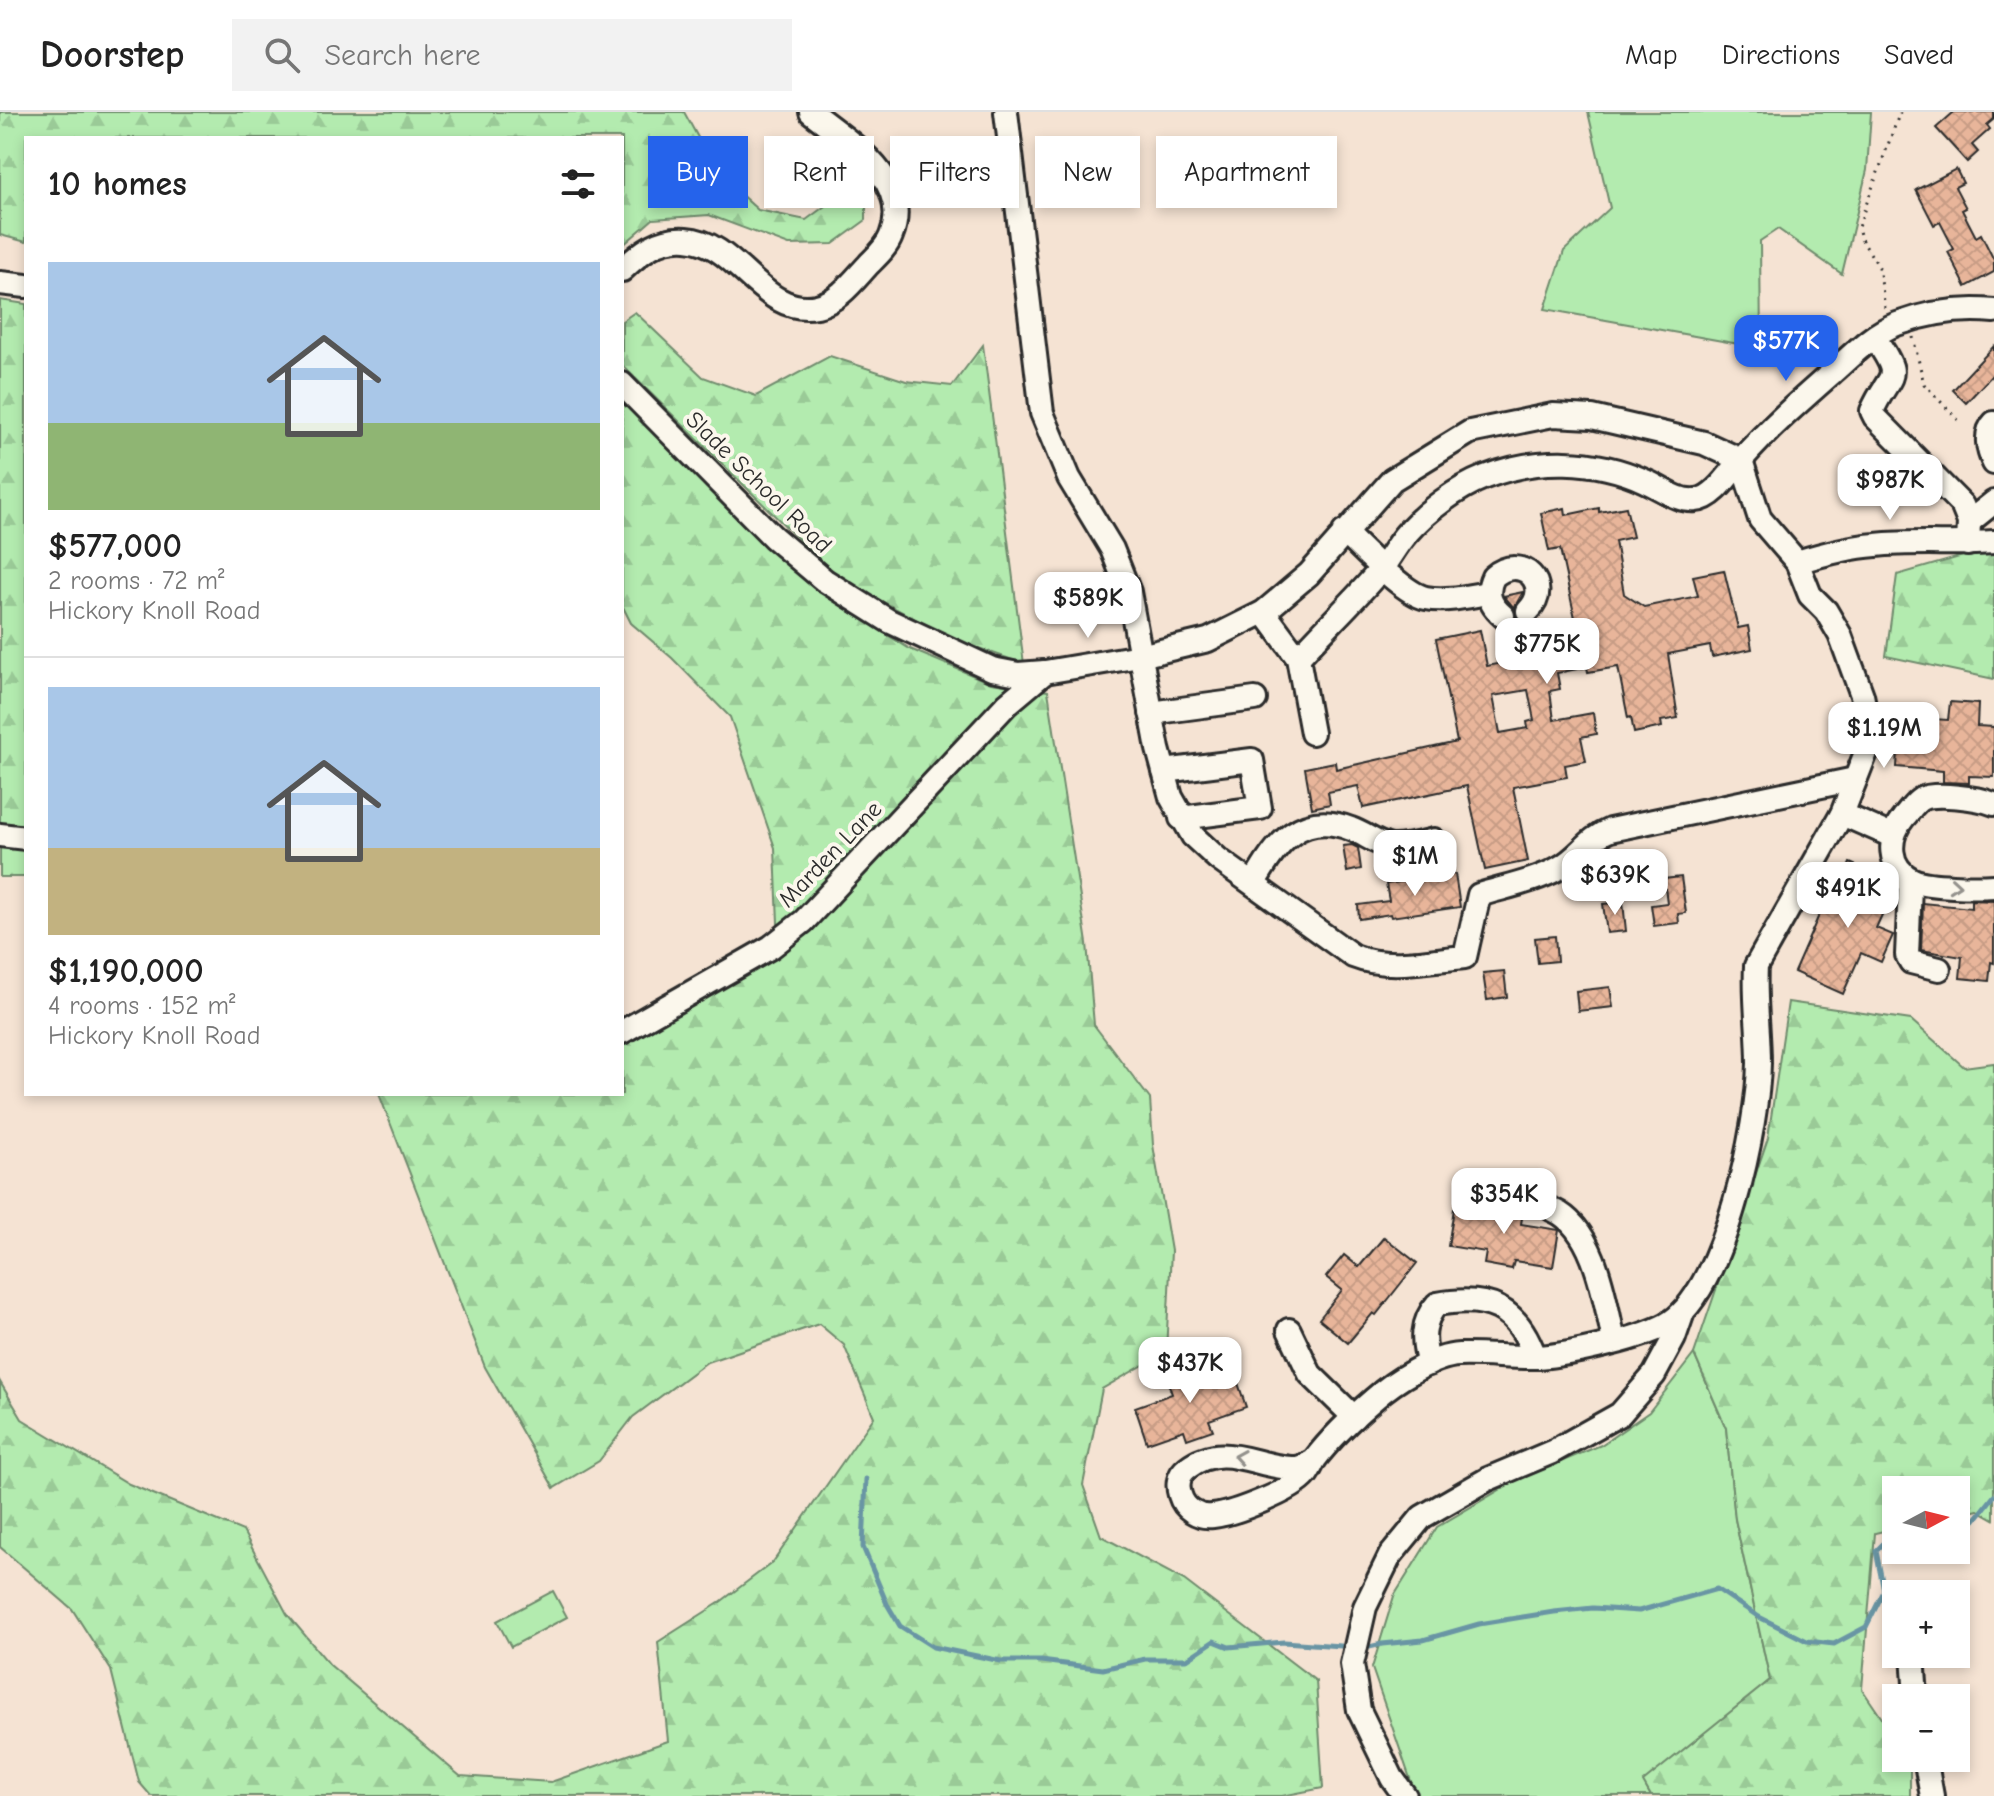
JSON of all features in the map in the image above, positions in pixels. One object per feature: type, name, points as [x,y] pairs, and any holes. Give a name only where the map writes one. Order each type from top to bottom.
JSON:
[{"type":"street","points":[[624,268],[654,244],[687,239],[704,242],[721,251],[767,292],[790,305],[808,307],[833,300],[890,238],[895,208],[885,178],[867,158],[811,112]]},
{"type":"street","points":[[1006,112],[1042,413],[1069,478],[1112,549],[1129,592],[1151,713],[1171,797],[1193,836],[1218,859],[1339,948],[1366,961],[1393,963],[1465,957],[1479,895],[1555,871],[1598,834],[1855,779]]},
{"type":"street","points":[[0,283],[24,286]]},
{"type":"street","points":[[1298,658],[1382,568],[1406,534],[1428,513],[1481,478],[1514,467],[1550,462],[1591,464],[1698,501],[1709,495],[1766,432],[1892,328],[1954,311],[1994,311]]},
{"type":"street","points":[[1892,328],[1889,359],[1891,381],[1872,411],[1962,505],[1969,533]]},
{"type":"street","name":"Slade School Road","points":[[624,386],[773,537],[824,580],[889,621],[992,669],[1018,674],[1140,656],[1208,640],[1264,612],[1309,574],[1392,480],[1470,432],[1553,415],[1592,417],[1704,443],[1741,460]]},
{"type":"street","points":[[1994,423],[1989,428],[1988,441],[1994,463]]},
{"type":"street","points":[[1405,1796],[1392,1778],[1359,1710],[1352,1664],[1365,1607],[1390,1556],[1422,1517],[1488,1479],[1552,1452],[1620,1414],[1654,1375],[1674,1338],[1683,1312],[1705,1279],[1728,1229],[1754,1118],[1759,1063],[1756,966],[1842,814],[1867,750],[1868,725],[1862,695],[1840,635],[1826,611],[1810,595],[1797,562],[1760,519],[1741,460]]},
{"type":"street","points":[[1969,533],[1994,502]]},
{"type":"street","points":[[1344,532],[1400,584],[1424,598],[1459,598],[1488,593]]},
{"type":"street","points":[[1797,562],[1828,552],[1969,533],[1994,542]]},
{"type":"street","points":[[1503,616],[1494,609],[1488,593],[1493,577],[1507,568],[1524,570],[1535,581],[1538,588],[1535,604],[1528,611]]},
{"type":"street","points":[[1264,612],[1298,658],[1312,733]]},
{"type":"street","name":"Marden Lane","points":[[624,1031],[771,947],[804,921],[1007,704],[1045,672]]},
{"type":"street","points":[[1151,713],[1255,699]]},
{"type":"street","points":[[1164,771],[1252,760],[1260,808],[1181,818]]},
{"type":"street","points":[[1939,969],[1911,962],[1907,955],[1910,886],[1891,850],[1892,836],[1913,804],[1924,797],[1984,800],[1994,804]]},
{"type":"street","points":[[1842,814],[1892,836]]},
{"type":"street","points":[[1254,883],[1281,841],[1294,831],[1311,825],[1333,823],[1393,847],[1434,840]]},
{"type":"street","points":[[0,835],[24,838]]},
{"type":"street","points":[[1900,871],[1916,881],[1994,886]]},
{"type":"street","points":[[1553,1210],[1567,1216],[1582,1234],[1604,1296],[1614,1341]]},
{"type":"street","points":[[1429,1364],[1423,1336],[1429,1314],[1437,1304],[1468,1299],[1493,1303],[1507,1313],[1520,1326],[1535,1357]]},
{"type":"street","points":[[1313,1461],[1300,1468],[1287,1468],[1241,1456],[1213,1456],[1195,1462],[1182,1472],[1178,1482],[1179,1493],[1183,1504],[1192,1512],[1213,1516],[1281,1491],[1305,1477],[1313,1461],[1336,1434],[1376,1396],[1429,1364],[1457,1355],[1535,1357],[1614,1341],[1669,1323],[1683,1312]]},
{"type":"street","points":[[1289,1330],[1310,1374],[1354,1417]]},
{"type":"street","points":[[1928,1772],[1932,1796]]},
{"type":"path","points":[[1900,112],[1858,227],[1861,239],[1879,267],[1883,299],[1892,328],[1924,384],[1960,422]]},
{"type":"green space","points":[[0,112],[684,112],[697,136],[648,136],[648,208],[748,208],[748,201],[758,210],[806,220],[822,208],[866,208],[866,220],[833,244],[789,245],[709,215],[653,219],[624,244],[624,136],[24,136],[24,241],[0,235]]},
{"type":"green space","points":[[1588,112],[1871,112],[1867,170],[1842,274],[1778,229],[1760,241],[1761,348],[1545,309],[1564,251],[1610,208]]},
{"type":"green space","points":[[0,300],[24,304],[24,877],[0,877]]},
{"type":"green space","points":[[635,312],[703,377],[756,396],[830,356],[906,381],[952,386],[983,345],[1024,664],[950,638],[837,577],[624,367],[624,320]]},
{"type":"green space","points":[[624,398],[705,483],[829,598],[910,649],[991,683],[1048,691],[1087,943],[1094,1025],[1150,1099],[1153,1145],[1171,1251],[1166,1352],[1102,1389],[1083,1485],[1101,1536],[1184,1580],[1316,1681],[1323,1788],[1282,1796],[151,1796],[139,1782],[111,1670],[72,1609],[0,1547],[0,1382],[22,1419],[129,1484],[243,1531],[287,1614],[330,1665],[460,1776],[551,1782],[668,1741],[658,1642],[719,1603],[773,1562],[874,1417],[844,1345],[819,1324],[707,1362],[633,1417],[599,1461],[554,1488],[485,1367],[380,1096],[624,1096],[624,1035],[697,1003],[779,948],[775,848],[730,717],[672,658],[631,623],[624,609]]},
{"type":"green space","points":[[1994,547],[1994,679],[1886,656],[1897,575]]},
{"type":"green space","points":[[1788,1002],[1911,1020],[1964,1067],[1994,1063],[1994,1519],[1978,1510],[1970,1512],[1970,1476],[1882,1476],[1882,1531],[1875,1533],[1862,1689],[1882,1718],[1882,1772],[1910,1772],[1910,1796],[1651,1796],[1643,1782],[1770,1680],[1735,1519],[1726,1428],[1694,1354],[1768,1138]]},
{"type":"green space","points":[[1694,1354],[1726,1428],[1735,1519],[1770,1680],[1646,1787],[1651,1796],[1416,1796],[1372,1668],[1394,1596],[1437,1527],[1515,1481],[1601,1445],[1649,1412]]},
{"type":"green space","points":[[553,1591],[567,1617],[511,1647],[497,1621]]},
{"type":"building","points":[[1954,112],[1994,112],[1994,119],[1987,125],[1990,129],[1972,145],[1978,152],[1967,162],[1936,128]]},
{"type":"building","points":[[1956,169],[1963,183],[1955,187],[1966,208],[1962,210],[1976,237],[1981,234],[1994,260],[1994,272],[1966,287],[1948,252],[1954,249],[1940,222],[1934,225],[1916,190]]},
{"type":"building","points":[[1994,346],[1994,373],[1966,403],[1953,390]]},
{"type":"building","points":[[1626,507],[1633,537],[1615,541],[1624,594],[1644,607],[1698,596],[1693,576],[1724,570],[1738,628],[1748,626],[1752,649],[1712,657],[1710,646],[1668,654],[1678,718],[1661,721],[1662,727],[1634,733],[1618,667],[1588,672],[1587,667],[1557,673],[1560,689],[1550,691],[1554,720],[1593,713],[1596,734],[1581,737],[1586,761],[1565,765],[1567,777],[1513,787],[1528,861],[1485,870],[1467,786],[1363,808],[1358,786],[1328,792],[1330,804],[1312,808],[1305,768],[1335,762],[1336,769],[1457,742],[1436,639],[1480,630],[1487,666],[1517,660],[1512,630],[1506,630],[1517,619],[1532,626],[1575,618],[1560,549],[1549,551],[1541,513],[1565,508],[1566,515],[1599,508],[1599,512]],"holes":[[[1528,690],[1534,720],[1527,722],[1528,728],[1500,733],[1493,696]]]},
{"type":"building","points":[[1523,592],[1514,608],[1504,596]]},
{"type":"building","points":[[1950,702],[1978,704],[1977,726],[1994,727],[1994,777],[1969,776],[1969,783],[1943,782],[1943,771],[1897,767],[1900,717],[1948,720]]},
{"type":"building","points":[[1343,846],[1358,848],[1361,869],[1347,872]]},
{"type":"building","points":[[1850,863],[1890,881],[1894,888],[1876,928],[1893,935],[1881,962],[1861,953],[1843,994],[1794,972],[1823,906],[1830,910]]},
{"type":"building","points":[[1455,874],[1460,907],[1359,919],[1358,905],[1389,901],[1386,884]]},
{"type":"building","points":[[1681,877],[1686,913],[1678,914],[1679,923],[1654,926],[1651,905],[1667,903],[1664,879]]},
{"type":"building","points":[[1971,900],[1994,901],[1994,963],[1991,962],[1989,981],[1960,978],[1962,957],[1921,950],[1923,903],[1971,908]]},
{"type":"building","points":[[1623,902],[1626,931],[1607,933],[1603,904]]},
{"type":"building","points":[[1555,936],[1557,961],[1538,963],[1535,938]]},
{"type":"building","points":[[1504,971],[1507,997],[1487,1000],[1483,973]]},
{"type":"building","points":[[1610,987],[1613,1007],[1578,1011],[1576,991]]},
{"type":"building","points":[[1498,1196],[1525,1200],[1521,1224],[1559,1230],[1553,1267],[1514,1261],[1512,1269],[1484,1264],[1486,1252],[1448,1246],[1454,1209],[1495,1216]]},
{"type":"building","points":[[1384,1237],[1417,1263],[1376,1315],[1373,1313],[1348,1343],[1319,1319],[1342,1290],[1326,1277],[1344,1255],[1359,1267]]},
{"type":"building","points":[[1189,1363],[1196,1385],[1234,1371],[1246,1407],[1209,1420],[1213,1430],[1187,1439],[1184,1430],[1147,1443],[1135,1407],[1172,1394],[1164,1372]]},
{"type":"waterway","points":[[866,1479],[863,1547],[887,1604],[900,1626],[933,1647],[1001,1661],[1041,1661],[1103,1669],[1145,1659],[1187,1659],[1214,1641],[1229,1647],[1284,1642],[1341,1646]]},
{"type":"waterway","points":[[1970,1522],[1994,1496]]},
{"type":"waterway","points":[[1365,1648],[1423,1640],[1479,1624],[1554,1612],[1593,1608],[1639,1611],[1717,1589],[1759,1617],[1807,1641],[1834,1644],[1866,1627],[1884,1591],[1876,1551],[1882,1545]]}]
